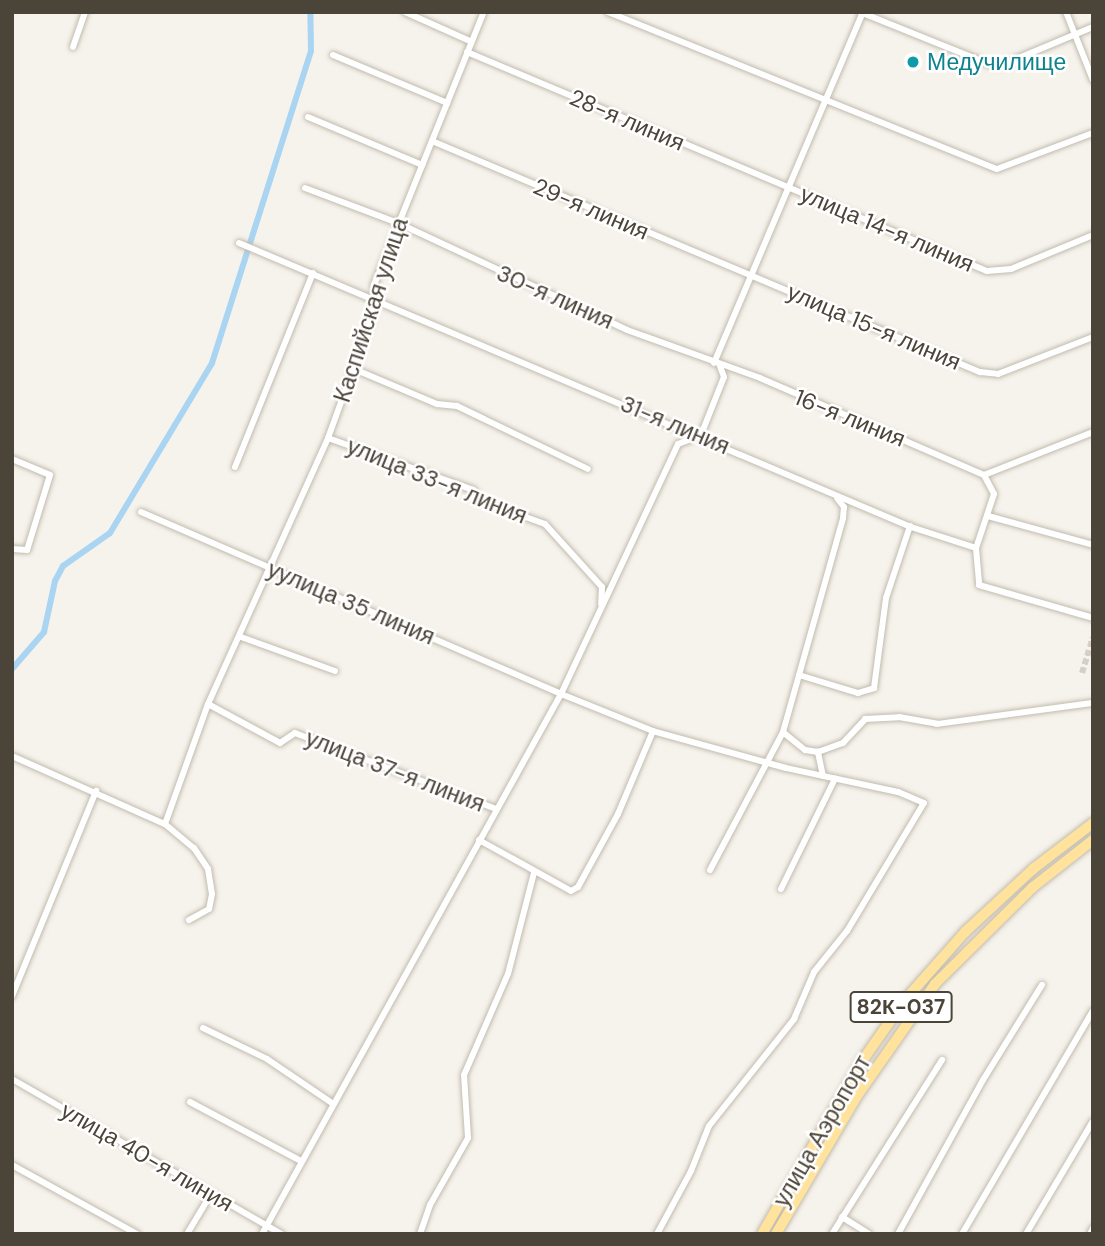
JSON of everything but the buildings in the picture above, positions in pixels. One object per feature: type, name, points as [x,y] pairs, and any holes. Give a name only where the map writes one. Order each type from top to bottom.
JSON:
[{"type":"main road","name":"улица Аэропорт","points":[[762,1234],[860,1064],[905,1000],[965,932],[1033,869],[1093,823]]},
{"type":"main road","name":"улица Аэропорт","points":[[776,1234],[857,1096],[935,984],[1033,887],[1093,840]]},
{"type":"street","points":[[73,47],[85,12]]},
{"type":"street","points":[[405,12],[472,42]]},
{"type":"street","name":"Каспийская улица","points":[[165,824],[208,704],[272,569],[328,438],[354,369],[374,299],[374,285],[484,12]]},
{"type":"street","points":[[608,12],[997,169],[1093,133]]},
{"type":"street","points":[[1066,12],[1093,80]]},
{"type":"street","points":[[262,1234],[299,1160],[561,694],[678,444],[701,435],[724,377],[717,364],[787,187],[862,13],[989,64],[1002,65],[1093,27]]},
{"type":"street","name":"28-я линия","points":[[467,52],[787,187]]},
{"type":"street","points":[[333,55],[447,103]]},
{"type":"street","points":[[308,117],[422,165]]},
{"type":"street","name":"29-я линия","points":[[432,141],[752,275]]},
{"type":"street","name":"улица 14-я линия","points":[[787,187],[986,271],[1011,270],[1093,235]]},
{"type":"street","name":"30-я линия","points":[[305,188],[397,223],[627,330],[717,364]]},
{"type":"street","name":"31-я линия","points":[[239,243],[701,435],[910,526],[976,548]]},
{"type":"street","points":[[235,467],[313,273]]},
{"type":"street","name":"улица 15-я линия","points":[[752,275],[980,372],[998,374],[1093,337]]},
{"type":"street","name":"16-я линия","points":[[717,364],[760,378],[984,475]]},
{"type":"street","points":[[354,369],[437,404],[457,406],[588,469]]},
{"type":"street","points":[[1093,432],[984,475],[994,488],[988,516],[976,548],[977,580],[984,589],[1093,618]]},
{"type":"street","name":"улица 33-я линия","points":[[328,438],[473,491],[482,501],[545,524],[558,544],[602,587],[601,612]]},
{"type":"street","points":[[12,460],[50,473],[27,550],[12,549]]},
{"type":"street","points":[[709,870],[783,732],[844,513],[841,501],[831,492]]},
{"type":"street","name":"уулица 35 линия","points":[[141,512],[561,694],[653,731],[835,779],[898,792],[923,803],[847,930],[814,972],[794,1019],[703,1136],[691,1171],[657,1234]]},
{"type":"street","points":[[988,516],[1093,545]]},
{"type":"street","points":[[799,675],[858,693],[874,688],[887,598],[910,526]]},
{"type":"street","points":[[241,637],[335,671]]},
{"type":"street","points":[[783,732],[804,750],[818,752],[843,743],[865,719],[899,717],[937,724],[1093,703]]},
{"type":"street","name":"улица 37-я линия","points":[[208,704],[281,743],[295,733],[496,810]]},
{"type":"street","points":[[479,840],[563,888],[578,887],[618,814],[653,731]]},
{"type":"street","points":[[818,752],[823,776]]},
{"type":"street","points":[[12,757],[165,824],[194,848],[208,869],[212,894],[209,909],[189,920]]},
{"type":"street","points":[[781,890],[835,779]]},
{"type":"street","points":[[12,996],[96,792]]},
{"type":"street","points":[[420,1234],[430,1205],[468,1138],[464,1075],[508,974],[534,873]]},
{"type":"street","points":[[898,1234],[983,1080],[1042,985]]},
{"type":"street","points":[[962,1234],[1093,1011]]},
{"type":"street","points":[[203,1028],[261,1056],[332,1103]]},
{"type":"street","points":[[832,1234],[942,1060]]},
{"type":"street","name":"улица 40-я линия","points":[[12,1079],[282,1234]]},
{"type":"street","points":[[190,1102],[299,1160]]},
{"type":"street","points":[[1026,1234],[1093,1121]]},
{"type":"street","points":[[12,1165],[137,1234]]},
{"type":"street","points":[[187,1234],[211,1194]]},
{"type":"street","points":[[842,1217],[869,1234]]},
{"type":"street","points":[[1090,1234],[1093,1228]]},
{"type":"waterway","points":[[12,669],[44,632],[55,581],[63,566],[110,533],[212,363],[311,51],[310,12]]},
{"type":"tunnel","points":[[1082,673],[1093,638]]},
{"type":"place","name":"Медучилище","points":[[913,62]]}]
